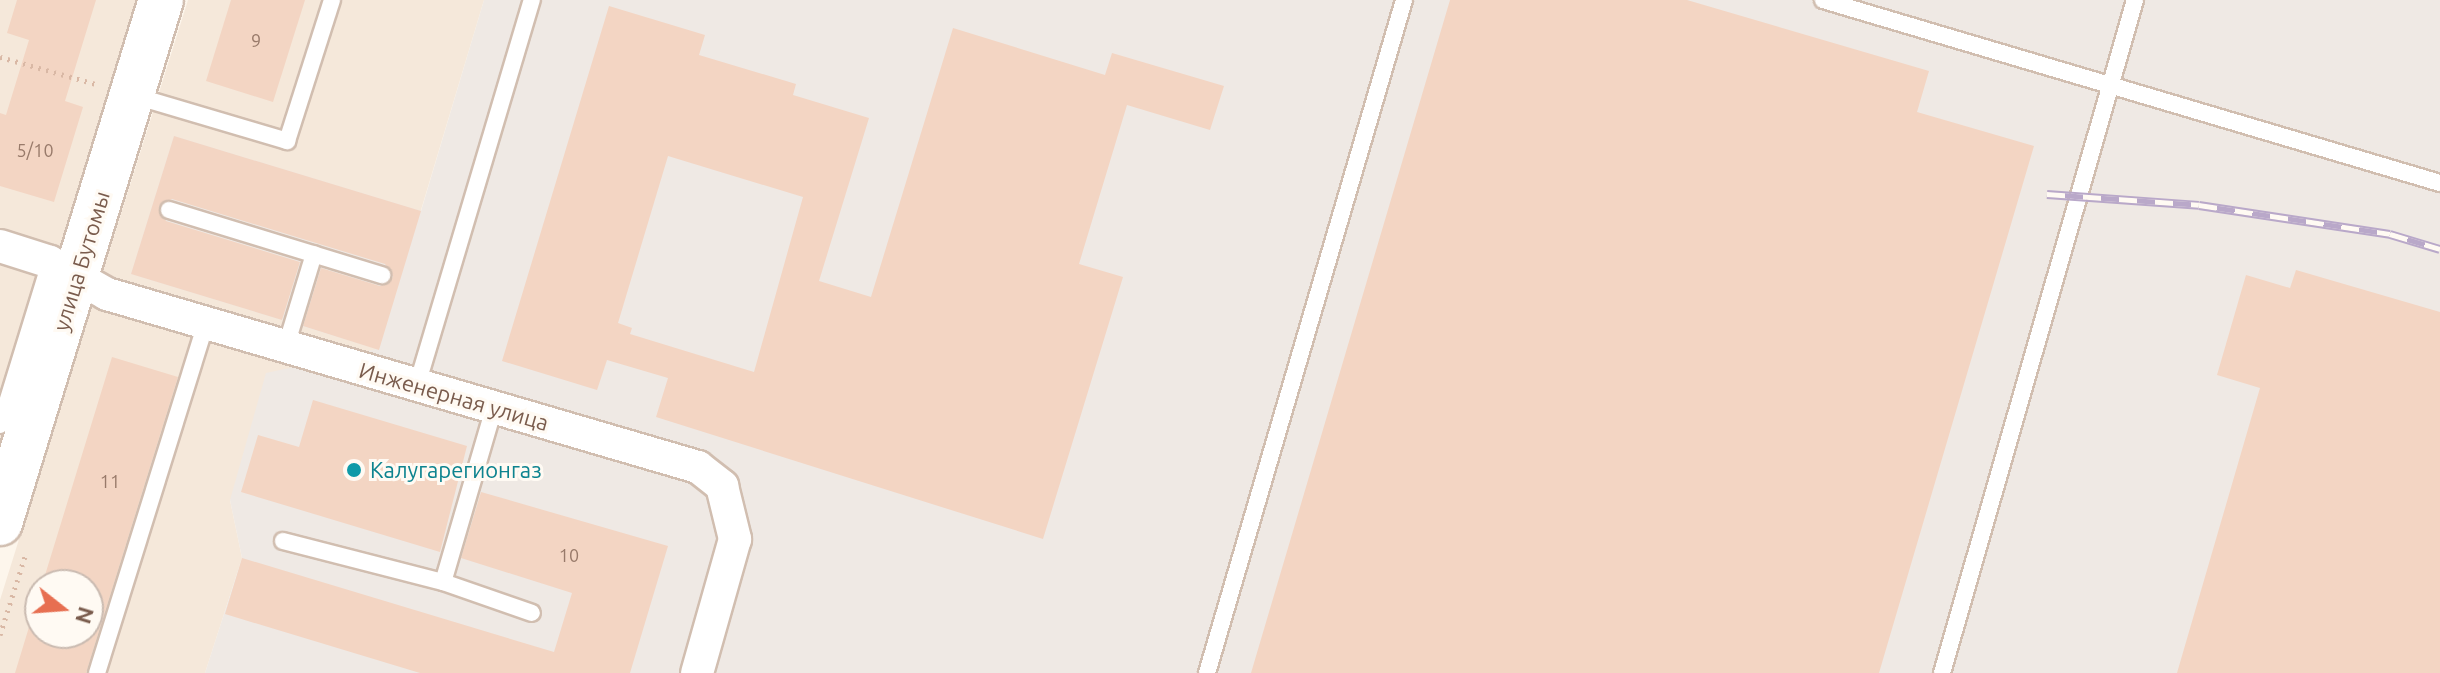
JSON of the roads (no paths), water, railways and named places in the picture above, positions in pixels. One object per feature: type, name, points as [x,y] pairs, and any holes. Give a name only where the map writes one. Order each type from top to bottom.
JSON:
[{"type":"street","name":"улица Бутомы","points":[[0,523],[63,269],[118,90],[161,0]]},
{"type":"street","name":"Инженерная улица","points":[[0,246],[63,269],[107,294],[698,467],[722,486],[735,539],[697,673]]},
{"type":"lane","points":[[118,90],[287,141],[332,0]]},
{"type":"lane","points":[[417,385],[532,0]]},
{"type":"lane","points":[[1207,673],[1404,0]]},
{"type":"lane","points":[[1823,0],[2440,183]]},
{"type":"lane","points":[[1942,673],[2108,85],[2135,0]]},
{"type":"lane","points":[[169,210],[382,275]]},
{"type":"lane","points":[[286,346],[314,254]]},
{"type":"lane","points":[[0,425],[63,269]]},
{"type":"lane","points":[[97,673],[206,323]]},
{"type":"lane","points":[[443,582],[494,408]]},
{"type":"lane","points":[[283,541],[443,582],[532,613]]},
{"type":"railway","points":[[2047,194],[2199,205],[2390,234],[2440,249]]},
{"type":"place","name":"Калугарегионгаз","points":[[354,470]]}]
